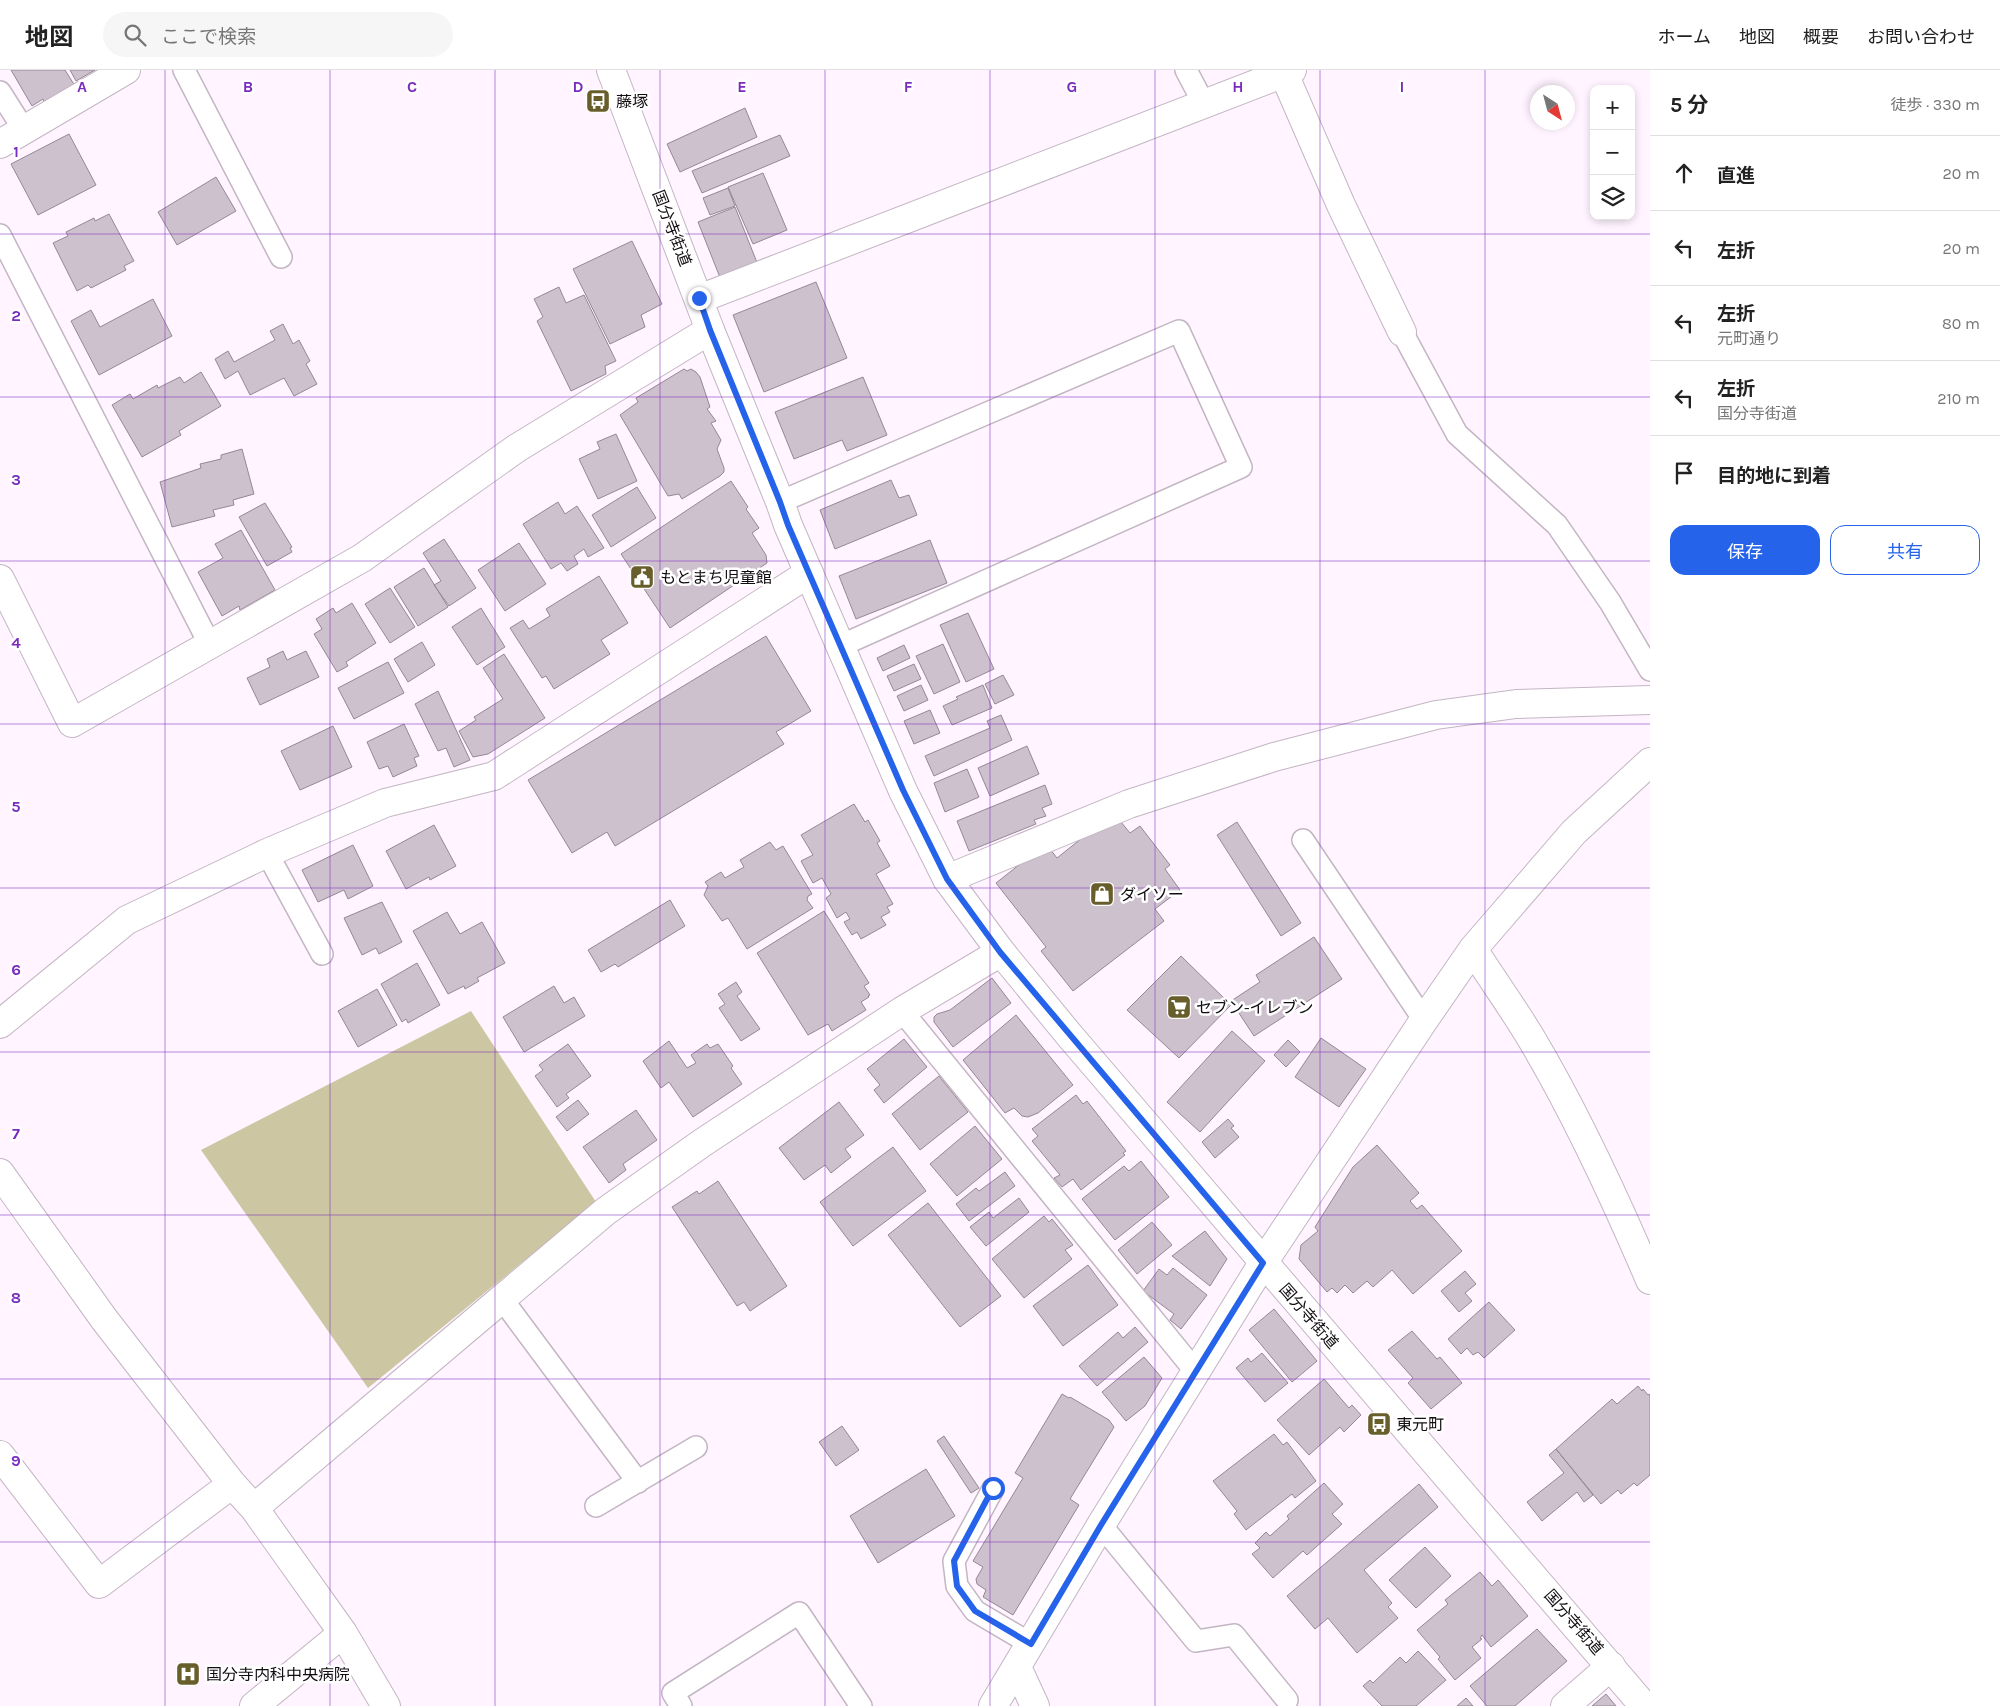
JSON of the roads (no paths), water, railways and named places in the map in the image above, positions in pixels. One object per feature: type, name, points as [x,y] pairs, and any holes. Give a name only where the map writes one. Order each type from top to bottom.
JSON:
[{"type":"street","points":[[0,144],[126,70]]},
{"type":"street","name":"国分寺街道","points":[[611,70],[710,330],[808,573],[903,790],[947,879],[1000,952],[1263,1263],[1644,1706]]},
{"type":"street","points":[[699,298],[1288,72],[1341,205],[1402,332]]},
{"type":"street","points":[[0,579],[72,724],[362,558],[517,448],[710,330]]},
{"type":"street","points":[[0,1024],[127,920],[267,853],[385,803],[494,776],[808,573]]},
{"type":"street","points":[[947,879],[1129,804],[1274,757],[1436,715],[1516,704],[1650,700]]},
{"type":"street","points":[[993,1706],[1101,1525],[1263,1263],[1473,949],[1574,832],[1650,762]]},
{"type":"street","points":[[1473,949],[1531,1039],[1582,1131],[1650,1280]]},
{"type":"street","points":[[254,1508],[606,1211],[702,1143],[902,1011],[1000,952]]},
{"type":"street","points":[[0,1174],[104,1319],[232,1484],[254,1508],[343,1633],[386,1706]]},
{"type":"street","points":[[0,1455],[99,1584],[232,1484]]},
{"type":"street","points":[[254,1706],[343,1633]]},
{"type":"street","points":[[1566,1706],[1611,1666]]},
{"type":"street","points":[[1017,1667],[1035,1706]]},
{"type":"lane","points":[[184,70],[281,257]]},
{"type":"lane","points":[[1186,70],[1204,104]]},
{"type":"lane","points":[[0,92],[24,130]]},
{"type":"lane","points":[[0,235],[210,645]]},
{"type":"lane","points":[[780,502],[1180,332],[1241,467],[840,646]]},
{"type":"lane","points":[[1402,332],[1457,434],[1557,525],[1610,602],[1650,670]]},
{"type":"lane","points":[[1303,840],[1424,1020]]},
{"type":"lane","points":[[267,853],[322,954]]},
{"type":"lane","points":[[902,1011],[1196,1372]]},
{"type":"lane","points":[[502,1299],[638,1482]]},
{"type":"lane","points":[[596,1506],[696,1447]]},
{"type":"lane","points":[[993,1488],[954,1561],[957,1586],[975,1611],[1031,1644]]},
{"type":"lane","points":[[1101,1525],[1196,1641],[1234,1635],[1287,1700]]},
{"type":"lane","points":[[681,1706],[673,1693],[799,1613],[861,1706]]},
{"type":"place","name":"藤塚","points":[[598,101]]},
{"type":"place","name":"もとまち児童館","points":[[642,577]]},
{"type":"place","name":"ダイソー","points":[[1102,894]]},
{"type":"place","name":"セブン-イレブン","points":[[1179,1007]]},
{"type":"place","name":"東元町","points":[[1379,1424]]},
{"type":"place","name":"国分寺内科中央病院","points":[[188,1674]]}]
